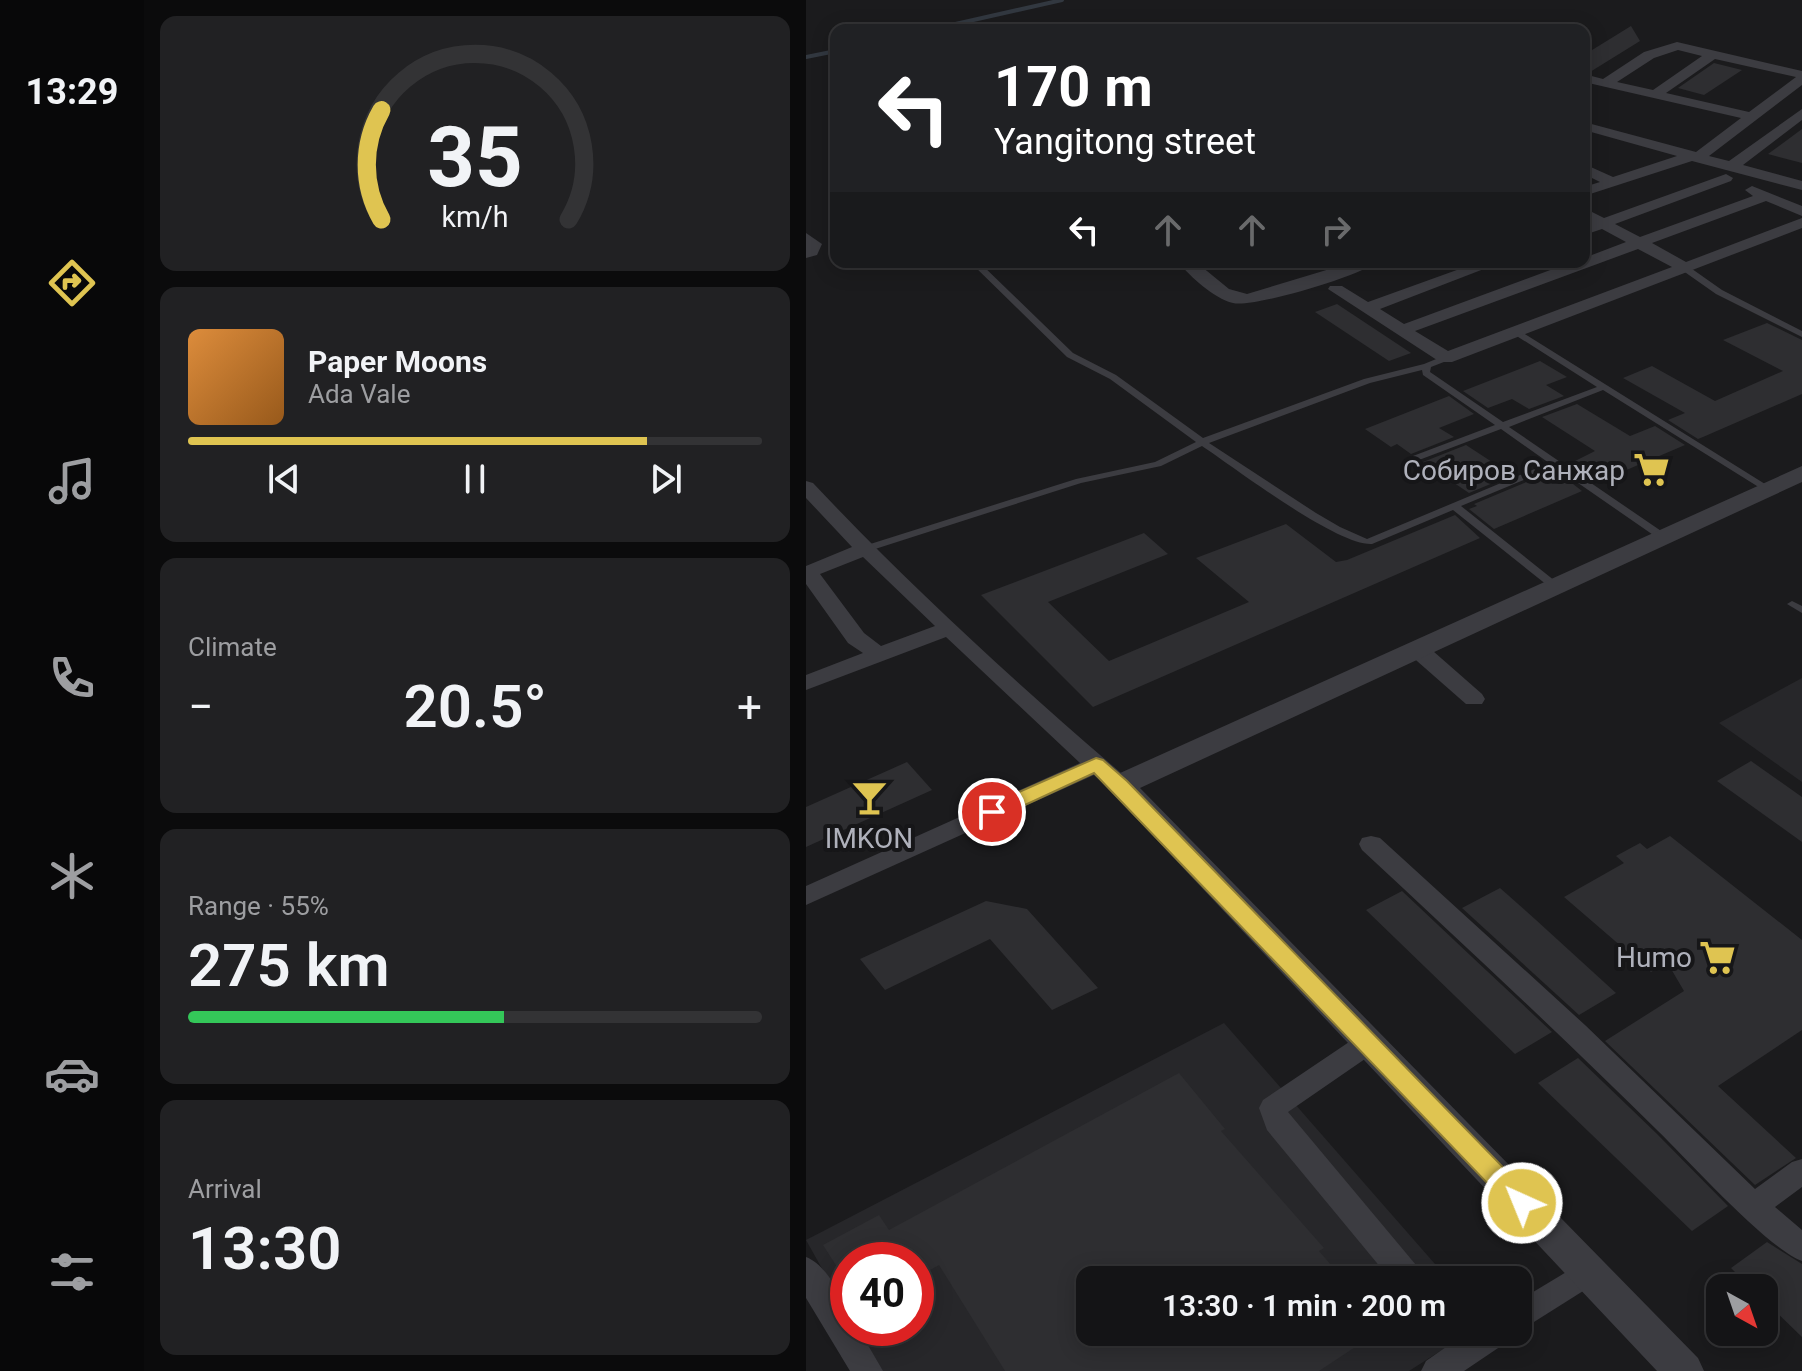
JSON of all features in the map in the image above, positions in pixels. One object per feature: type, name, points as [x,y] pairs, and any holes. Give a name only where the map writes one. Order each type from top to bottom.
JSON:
[{"type":"street","points":[[1607,82],[1669,46],[1802,77]]},
{"type":"street","points":[[1656,94],[1713,54]]},
{"type":"street","points":[[1590,190],[1695,160],[1802,77]]},
{"type":"street","points":[[1590,79],[1752,117]]},
{"type":"street","points":[[1590,228],[1729,173],[1802,113]]},
{"type":"street","points":[[1590,128],[1729,173],[1802,186]]},
{"type":"street","points":[[1590,171],[1611,182]]},
{"type":"street","points":[[1729,173],[1766,196],[1802,211]]},
{"type":"street","points":[[1590,261],[1766,196]]},
{"type":"street","points":[[1590,216],[1682,266]]},
{"type":"street","points":[[1336,289],[1446,358],[1802,223]]},
{"type":"street","points":[[1200,268],[1225,293],[1240,300],[1349,268]]},
{"type":"street","points":[[1367,308],[1477,268]]},
{"type":"street","points":[[1403,330],[1570,268]]},
{"type":"street","points":[[806,896],[1417,649],[1802,473]]},
{"type":"street","points":[[806,487],[950,628],[1108,775],[1684,1371]]},
{"type":"street","points":[[868,548],[807,573],[856,638],[879,654]]},
{"type":"street","points":[[806,683],[950,628]]},
{"type":"street","points":[[1417,649],[1474,699]]},
{"type":"street","points":[[1371,844],[1802,1248]]},
{"type":"street","points":[[1368,1043],[1273,1108],[1277,1122],[1398,1266]]},
{"type":"street","points":[[1754,1206],[1802,1171]]},
{"type":"street","points":[[1532,1309],[1588,1272]]},
{"type":"street","points":[[808,1279],[867,1371]]},
{"type":"street","points":[[1453,1357],[1472,1346]]},
{"type":"lane","points":[[1682,266],[1719,292],[1802,334]]},
{"type":"lane","points":[[980,268],[1070,355],[1113,377],[1202,442],[1360,542],[1368,542],[1556,463]]},
{"type":"lane","points":[[1515,331],[1768,489]]},
{"type":"lane","points":[[868,548],[1079,481],[1158,464],[1202,442],[1367,381],[1446,358]]},
{"type":"lane","points":[[1427,366],[1426,373],[1663,537]]},
{"type":"lane","points":[[1408,461],[1604,387]]},
{"type":"lane","points":[[1455,506],[1556,587]]},
{"type":"shaded area","points":[[1802,678],[1802,782],[1719,723]]},
{"type":"shaded area","points":[[1224,1023],[1437,1266],[1076,1266],[1076,1346],[1448,1346],[1409,1371],[882,1371],[867,1346],[934,1346],[934,1242],[830,1242],[830,1283],[806,1240]]},
{"type":"building","points":[[1631,26],[1640,41],[1590,72],[1590,51]]},
{"type":"building","points":[[1714,63],[1742,70],[1704,95],[1678,88]]},
{"type":"building","points":[[1802,129],[1802,163],[1768,154]]},
{"type":"building","points":[[1337,304],[1411,353],[1389,361],[1315,312]]},
{"type":"building","points":[[1767,323],[1802,340],[1802,394],[1698,439],[1668,420],[1685,413],[1623,378],[1652,366],[1715,401],[1783,371],[1723,340]]},
{"type":"building","points":[[1540,361],[1567,377],[1546,385],[1564,396],[1529,409],[1512,399],[1488,408],[1463,391]]},
{"type":"building","points":[[1449,396],[1474,414],[1439,428],[1454,437],[1411,454],[1397,444],[1391,447],[1365,429]]},
{"type":"building","points":[[1577,404],[1630,436],[1655,426],[1685,445],[1596,483],[1569,464],[1595,451],[1542,417]]},
{"type":"building","points":[[1466,445],[1512,475],[1469,493],[1423,462]]},
{"type":"building","points":[[1555,470],[1582,491],[1494,529],[1469,509],[1477,506],[1474,504]]},
{"type":"building","points":[[1455,515],[1480,538],[1093,707],[981,595],[1144,533],[1168,554],[1048,602],[1109,661],[1249,602],[1196,558],[1286,524],[1336,562]]},
{"type":"building","points":[[1751,761],[1802,797],[1802,842],[1717,781]]},
{"type":"building","name":"IMKON","points":[[907,762],[932,790],[806,847],[806,807]]},
{"type":"building","name":"Humo","points":[[1670,836],[1802,940],[1802,1030],[1718,1086],[1796,1158],[1755,1185],[1605,1041],[1684,991],[1667,962],[1651,972],[1564,897],[1624,863],[1616,856],[1640,843],[1647,849]]},
{"type":"building","points":[[1500,888],[1616,993],[1579,1015],[1462,908]]},
{"type":"building","points":[[1402,891],[1552,1032],[1515,1054],[1366,910]]},
{"type":"building","points":[[986,901],[1027,909],[1098,988],[1052,1010],[990,939],[885,990],[860,959]]},
{"type":"building","points":[[1578,1058],[1728,1206],[1692,1231],[1538,1083]]},
{"type":"building","points":[[1179,1073],[1225,1129],[1221,1131],[1324,1248],[1319,1251],[1332,1266],[1076,1266],[1076,1346],[1357,1346],[1319,1371],[1005,1371],[939,1265],[934,1268],[934,1242],[830,1242],[830,1256],[823,1245],[879,1215],[889,1230]]},
{"type":"building","points":[[1767,1242],[1802,1264],[1802,1337],[1778,1314],[1778,1274],[1737,1274],[1731,1268]]},
{"type":"waterway","points":[[956,24],[1062,0]]},
{"type":"waterway","points":[[806,57],[830,52]]},
{"type":"place","name":"Собиров Санжар","points":[[1651,470]]},
{"type":"place","name":"IMKON","points":[[869,798]]},
{"type":"place","name":"Humo","points":[[1718,957]]},
{"type":"route","points":[[992,812],[1096,765],[1120,785],[1522,1203]]}]
